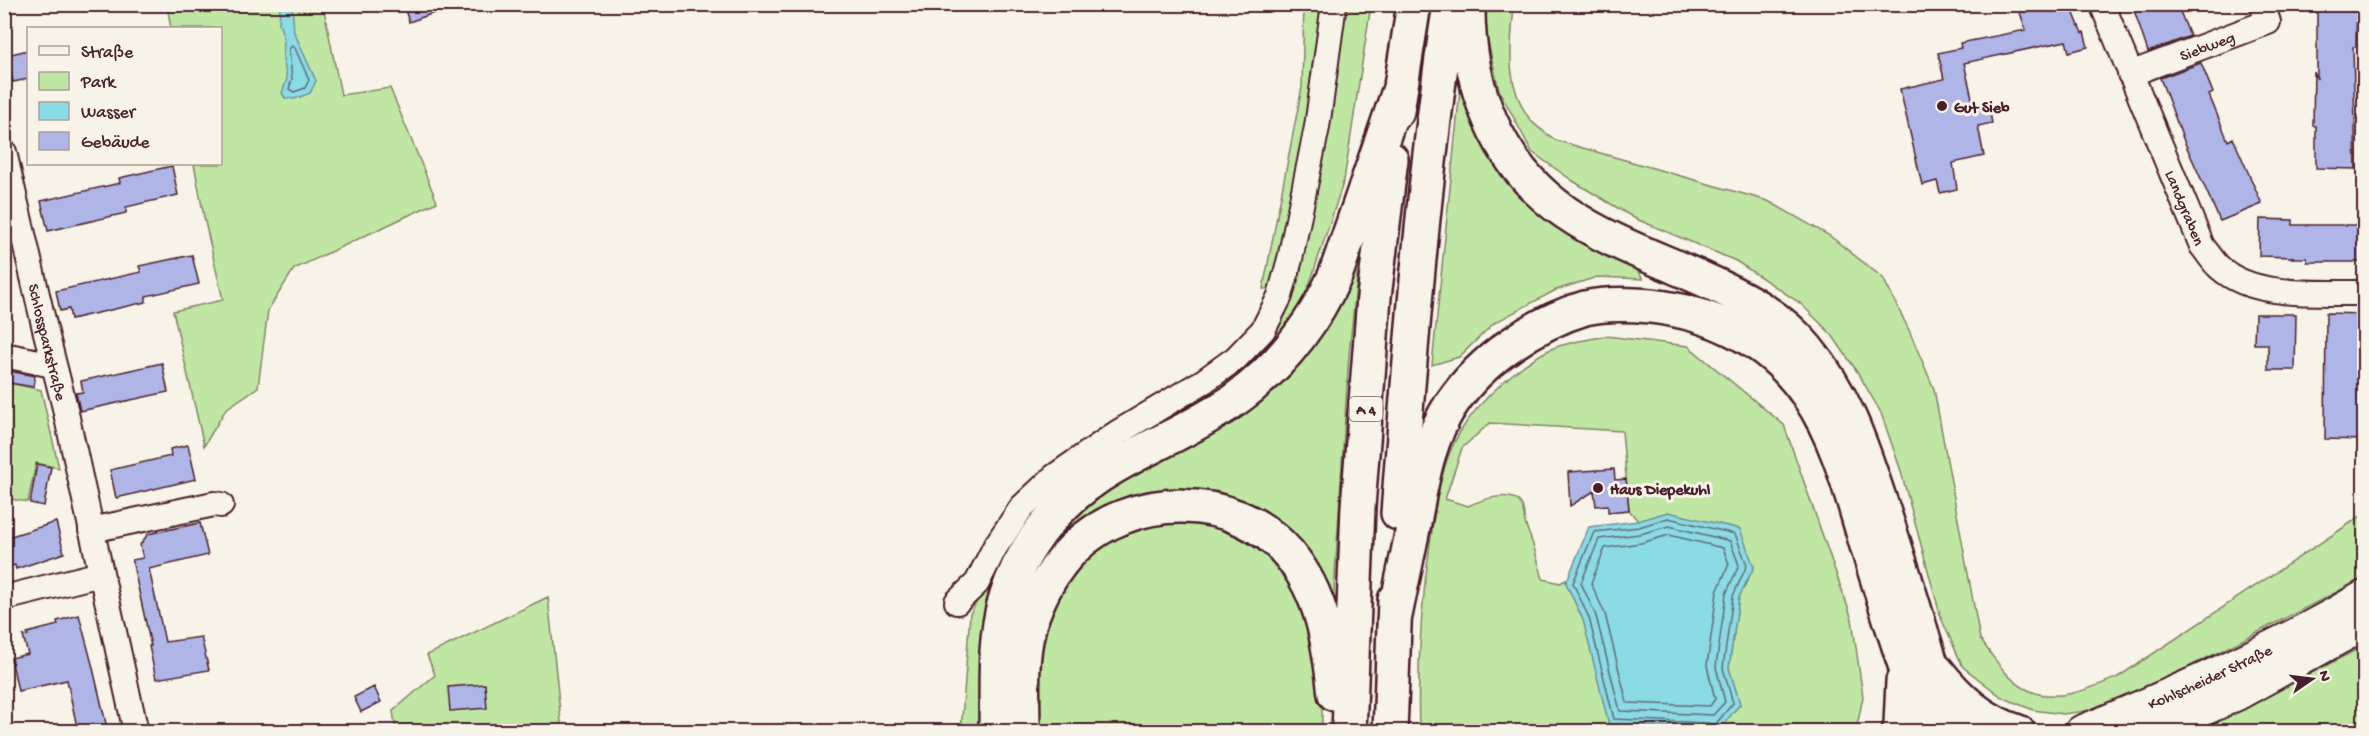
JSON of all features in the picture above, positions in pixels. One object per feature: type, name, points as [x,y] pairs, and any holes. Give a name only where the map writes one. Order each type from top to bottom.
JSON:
[{"type":"highway","name":"A 4","points":[[1349,732],[1358,507],[1374,297],[1400,88],[1414,4]]},
{"type":"highway","name":"A 4","points":[[1390,732],[1398,515],[1406,408],[1442,59],[1450,4]]},
{"type":"highway","points":[[1468,4],[1469,44],[1480,97],[1490,123],[1505,150],[1523,173],[1556,205],[1580,222],[1615,241],[1711,283],[1763,310],[1786,326],[1822,368],[1840,396],[1854,424],[1894,545],[1928,732]]},
{"type":"highway","points":[[996,732],[1001,618],[1015,575],[1028,549],[1045,525],[1063,506],[1096,478],[1231,402],[1263,378],[1288,352],[1320,305],[1335,276],[1400,88]]},
{"type":"highway","points":[[1394,621],[1426,460],[1452,403],[1482,369],[1517,340],[1551,320],[1588,308],[1629,304],[1675,309],[1726,324],[1775,356],[1807,394],[1829,433],[1916,661],[1952,732]]},
{"type":"highway","points":[[1023,732],[1024,660],[1032,617],[1045,587],[1062,561],[1087,537],[1120,517],[1149,509],[1181,506],[1214,510],[1256,527],[1287,552],[1298,566],[1318,604],[1326,630],[1339,732]]},
{"type":"highway","points":[[1899,732],[1903,695],[1916,661]]},
{"type":"highway","points":[[1916,661],[1961,700],[1996,724],[2018,732]]},
{"type":"main road","name":"Kohlscheider Straße","points":[[2081,732],[2177,693],[2261,652],[2364,597]]},
{"type":"main road","name":"Kohlscheider Straße","points":[[2154,732],[2237,694],[2364,624]]},
{"type":"street","points":[[957,602],[977,583],[995,547],[1022,507],[1055,476],[1118,433],[1204,381],[1236,357],[1263,330],[1280,296],[1290,259],[1317,127],[1334,4]]},
{"type":"street","name":"Landgraben","points":[[2102,4],[2202,246],[2220,268],[2245,284],[2272,290],[2364,293]]},
{"type":"street","name":"Siebweg","points":[[2130,74],[2268,22],[2262,4]]},
{"type":"street","name":"Schlossparkstraße","points":[[4,153],[10,205],[64,404],[136,732]]},
{"type":"street","points":[[4,355],[53,365]]},
{"type":"street","points":[[91,530],[214,504],[221,505]]},
{"type":"street","points":[[4,598],[101,574]]},
{"type":"green space","points":[[167,5],[323,5],[341,95],[390,88],[437,202],[294,269],[268,310],[258,387],[226,409],[204,446],[173,311],[223,300],[194,165],[222,165],[222,27],[171,27]]},
{"type":"green space","points":[[1304,5],[1371,5],[1344,180],[1309,286],[1282,338],[1246,373],[1203,401],[1148,427],[1198,392],[1287,287],[1263,289],[1302,87]]},
{"type":"green space","points":[[1484,5],[1514,5],[1511,63],[1516,91],[1521,105],[1532,121],[1555,140],[1768,201],[1830,236],[1883,278],[1909,330],[1934,389],[1980,639],[2005,672],[2024,688],[2035,693],[2059,695],[2084,690],[2118,677],[2364,514],[2364,578],[2136,694],[2101,709],[2063,714],[2033,710],[2002,697],[1963,667],[1941,618],[1900,468],[1881,413],[1858,373],[1832,335],[1800,303],[1736,261],[1634,218],[1573,181],[1532,152],[1499,90],[1485,29]]},
{"type":"green space","points":[[1460,90],[1467,94],[1632,263],[1643,279],[1597,277],[1556,290],[1494,323],[1459,357],[1432,365]]},
{"type":"green space","points":[[1360,247],[1349,354],[1333,607],[1292,544],[1133,503],[1008,639],[1029,569],[1081,504],[1225,418]]},
{"type":"green space","points":[[1606,336],[1688,346],[1784,425],[1852,619],[1863,697],[1856,731],[1419,732],[1419,658],[1422,610],[1440,483],[1454,444],[1467,421],[1487,397],[1524,365],[1555,347]],"holes":[[[1490,423],[1622,431],[1629,510],[1638,521],[1668,512],[1754,567],[1739,597],[1729,668],[1740,704],[1583,620],[1566,583],[1568,579],[1560,583],[1543,579],[1525,523],[1522,506],[1516,500],[1503,496],[1468,506],[1445,499],[1462,448]]]},
{"type":"green space","points":[[5,382],[41,390],[59,468],[36,463],[28,502],[5,498]]},
{"type":"green space","points":[[1179,517],[1217,523],[1265,554],[1293,588],[1308,623],[1322,699],[1322,731],[1034,732],[1036,676],[1044,622],[1053,597],[1066,574],[1085,554],[1109,537],[1134,524]]},
{"type":"green space","points":[[1017,528],[1025,528],[983,623],[983,731],[961,732],[970,614]]},
{"type":"green space","points":[[548,597],[562,731],[396,731],[393,711],[435,675],[427,655]]},
{"type":"green space","points":[[2364,644],[2364,731],[2199,731],[2356,650]]},
{"type":"water","points":[[280,5],[292,5],[294,32],[316,81],[310,93],[295,99],[285,98],[282,93],[287,79],[283,59],[284,39],[279,23]]},
{"type":"water","points":[[1668,512],[1740,529],[1754,567],[1739,597],[1729,668],[1740,704],[1720,729],[1609,725],[1583,620],[1566,583],[1589,527],[1638,521]]},
{"type":"building","points":[[403,4],[451,4],[451,7],[409,22]]},
{"type":"building","points":[[2017,4],[2070,4],[2082,33],[2084,32],[2088,47],[2069,52],[2066,41],[1964,63],[1974,107],[1988,104],[1992,123],[1978,126],[1984,156],[1953,163],[1957,189],[1940,193],[1937,181],[1922,185],[1900,89],[1944,79],[1938,53],[1961,48],[1960,43],[2026,30]]},
{"type":"building","points":[[2132,4],[2177,4],[2190,36],[2148,52]]},
{"type":"building","points":[[2317,4],[2357,4],[2356,47],[2353,47],[2356,169],[2316,168],[2316,126],[2313,126],[2314,72],[2317,79]]},
{"type":"building","points":[[27,50],[27,79],[13,82],[7,55]]},
{"type":"building","points":[[2201,63],[2213,93],[2209,95],[2228,141],[2233,138],[2262,204],[2220,221],[2184,141],[2160,78]]},
{"type":"building","points":[[172,166],[178,195],[126,207],[126,213],[48,231],[41,201],[120,183],[119,178]]},
{"type":"building","points":[[2260,219],[2293,220],[2293,225],[2361,225],[2360,262],[2307,262],[2307,258],[2259,256]]},
{"type":"building","points":[[192,255],[199,284],[146,296],[146,302],[71,319],[69,309],[60,311],[56,291],[141,272],[139,266]]},
{"type":"building","points":[[2326,313],[2364,314],[2363,440],[2325,439]]},
{"type":"building","points":[[2255,314],[2296,314],[2295,370],[2268,370],[2268,344],[2254,344]]},
{"type":"building","points":[[162,363],[168,392],[80,411],[76,393],[83,392],[81,381]]},
{"type":"building","points":[[4,370],[35,376],[33,387],[4,382]]},
{"type":"building","points":[[188,445],[196,479],[116,498],[110,470],[171,456],[170,449]]},
{"type":"building","points":[[37,464],[51,467],[44,506],[30,503]]},
{"type":"building","name":"Haus Diepekuhl","points":[[1614,469],[1615,480],[1626,479],[1629,510],[1608,512],[1608,505],[1596,506],[1594,491],[1570,506],[1568,472]]},
{"type":"building","points":[[56,522],[64,553],[16,569],[15,565],[4,567],[4,542],[9,541],[8,537]]},
{"type":"building","points":[[200,523],[208,555],[149,569],[165,642],[201,637],[209,670],[156,679],[132,560],[143,558],[140,545],[148,534]]},
{"type":"building","points":[[79,615],[108,732],[78,732],[67,680],[18,691],[11,658],[28,654],[23,636],[58,625],[57,621]]},
{"type":"building","points":[[485,684],[487,708],[450,711],[448,687]]},
{"type":"building","points":[[374,687],[381,702],[361,712],[354,697]]},
{"type":"place","name":"Gut Sieb","points":[[1942,106]]},
{"type":"place","name":"Haus Diepekuhl","points":[[1598,488]]}]
